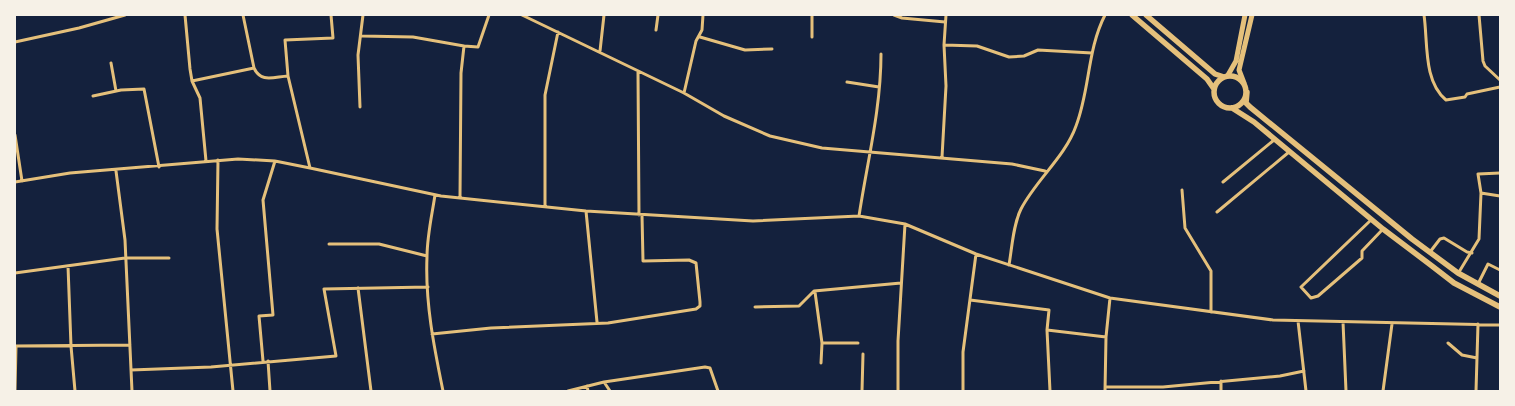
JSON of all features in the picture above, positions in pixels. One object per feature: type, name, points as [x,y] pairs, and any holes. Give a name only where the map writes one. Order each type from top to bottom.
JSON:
[{"type":"highway","points":[[1132,15],[1207,79],[1214,89],[1215,97],[1219,104],[1232,108],[1250,119],[1371,220],[1454,283],[1500,307]]},
{"type":"highway","points":[[1146,15],[1215,74],[1238,77],[1244,83],[1247,92],[1246,103],[1250,107],[1430,253],[1458,273],[1500,296]]},
{"type":"highway","points":[[1214,89],[1219,80],[1226,76]]},
{"type":"highway","points":[[1232,108],[1242,103],[1247,92]]},
{"type":"main road","points":[[1226,76],[1236,61],[1245,15]]},
{"type":"main road","points":[[1244,83],[1239,70],[1252,15]]},
{"type":"street","points":[[15,42],[79,28],[125,15]]},
{"type":"street","points":[[185,15],[192,82],[200,98],[206,161]]},
{"type":"street","points":[[243,15],[257,76],[262,78],[288,76]]},
{"type":"street","points":[[310,168],[288,76],[285,40],[333,38],[331,15]]},
{"type":"street","points":[[360,106],[358,54],[359,38],[362,36],[363,15]]},
{"type":"street","points":[[362,36],[413,37],[478,47],[489,15]]},
{"type":"street","points":[[522,15],[684,93],[724,116],[770,136],[822,148],[1012,164],[1046,171]]},
{"type":"street","points":[[600,52],[604,15]]},
{"type":"street","points":[[656,30],[658,15]]},
{"type":"street","points":[[684,93],[696,41],[700,37],[703,15]]},
{"type":"street","points":[[812,15],[812,37]]},
{"type":"street","points":[[894,15],[902,18],[945,22]]},
{"type":"street","points":[[942,157],[946,86],[944,45],[946,15]]},
{"type":"street","points":[[1009,265],[1020,210],[1046,171],[1068,143],[1078,123],[1087,89],[1098,27],[1105,15]]},
{"type":"street","points":[[1424,15],[1428,60],[1432,80],[1439,95],[1446,100],[1456,99],[1465,97],[1467,94],[1500,87]]},
{"type":"street","points":[[1479,15],[1483,61],[1485,66],[1500,80]]},
{"type":"street","points":[[545,206],[545,95],[558,32]]},
{"type":"street","points":[[700,37],[745,50],[772,49]]},
{"type":"street","points":[[944,45],[977,46],[1009,57],[1028,55],[1038,50],[1092,53]]},
{"type":"street","points":[[460,197],[461,73],[464,46]]},
{"type":"street","points":[[859,216],[879,87],[881,54]]},
{"type":"street","points":[[111,63],[116,91]]},
{"type":"street","points":[[192,82],[254,68]]},
{"type":"street","points":[[432,334],[597,322],[608,323],[696,309],[700,306],[696,262],[689,260],[643,261],[640,215],[638,72]]},
{"type":"street","points":[[846,82],[879,87]]},
{"type":"street","points":[[93,96],[116,91],[144,90],[159,167]]},
{"type":"street","points":[[15,136],[22,181]]},
{"type":"street","points":[[1223,182],[1274,140]]},
{"type":"street","points":[[1217,212],[1289,152]]},
{"type":"street","points":[[15,182],[70,173],[116,171],[238,159],[274,161],[435,195],[586,212],[753,221],[859,216],[905,224],[976,254],[1110,298],[1210,312],[1298,321],[1500,325]]},
{"type":"street","points":[[218,160],[217,229],[233,391]]},
{"type":"street","points":[[270,391],[259,316],[273,315],[264,200],[274,161]]},
{"type":"street","points":[[116,171],[125,240],[132,391]]},
{"type":"street","points":[[1458,273],[1479,239],[1481,193],[1478,174],[1500,173]]},
{"type":"street","points":[[1182,190],[1185,228],[1211,272],[1210,312]]},
{"type":"street","points":[[1481,193],[1500,196]]},
{"type":"street","points":[[435,195],[426,256],[432,334],[443,391]]},
{"type":"street","points":[[586,212],[597,322]]},
{"type":"street","points":[[1371,220],[1301,286],[1311,298],[1318,296],[1362,258],[1362,251],[1383,229]]},
{"type":"street","points":[[898,391],[905,224]]},
{"type":"street","points":[[1430,253],[1440,239],[1444,238],[1472,253]]},
{"type":"street","points":[[329,244],[379,244],[426,256]]},
{"type":"street","points":[[963,391],[963,352],[970,286],[976,254]]},
{"type":"street","points":[[15,272],[125,258],[169,258]]},
{"type":"street","points":[[1478,284],[1488,264],[1500,270]]},
{"type":"street","points":[[68,266],[70,346],[75,391]]},
{"type":"street","points":[[755,307],[799,306],[814,291],[901,284]]},
{"type":"street","points":[[131,370],[336,356],[324,289],[428,287]]},
{"type":"street","points":[[358,288],[371,391]]},
{"type":"street","points":[[1482,298],[1487,289]]},
{"type":"street","points":[[814,291],[822,343],[821,363]]},
{"type":"street","points":[[1110,298],[1106,337],[1105,389],[1163,389],[1221,381],[1280,376],[1304,371]]},
{"type":"street","points":[[970,300],[1049,310],[1047,330],[1050,391]]},
{"type":"street","points":[[1298,321],[1306,391]]},
{"type":"street","points":[[1343,322],[1346,391]]},
{"type":"street","points":[[1383,391],[1392,324]]},
{"type":"street","points":[[1476,391],[1478,324]]},
{"type":"street","points":[[1047,330],[1106,337]]},
{"type":"street","points":[[822,343],[858,343]]},
{"type":"street","points":[[1448,343],[1462,355],[1477,358]]},
{"type":"street","points":[[15,391],[15,346],[130,345]]},
{"type":"street","points":[[862,391],[863,354]]},
{"type":"street","points":[[568,391],[604,382],[705,367],[710,368],[718,391]]},
{"type":"street","points":[[1221,381],[1221,391]]},
{"type":"street","points":[[604,382],[610,391]]},
{"type":"street","points":[[587,386],[588,391]]}]
